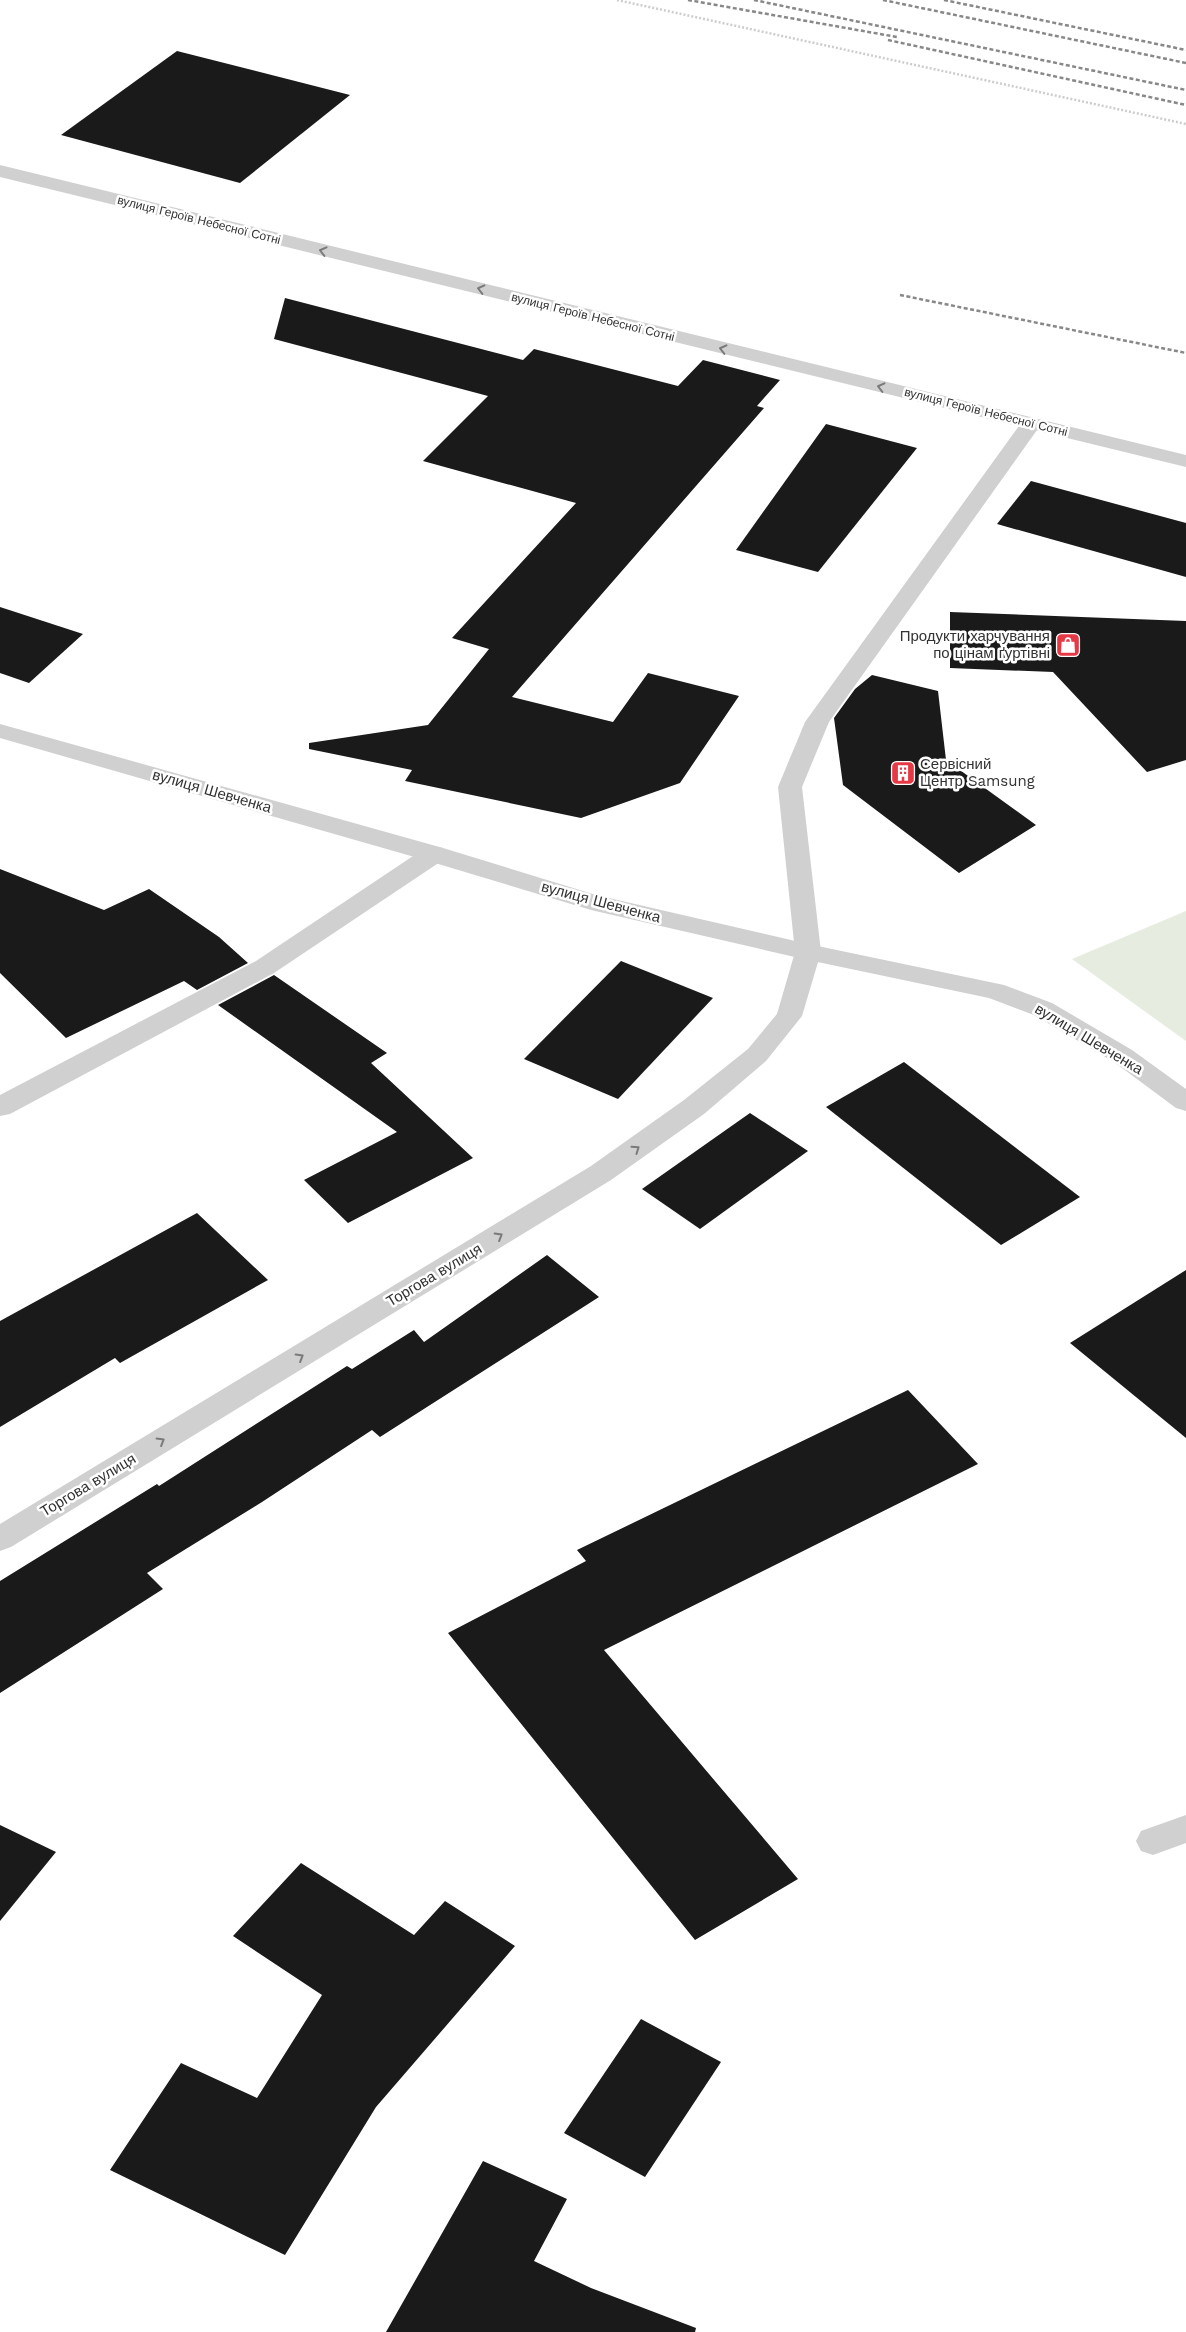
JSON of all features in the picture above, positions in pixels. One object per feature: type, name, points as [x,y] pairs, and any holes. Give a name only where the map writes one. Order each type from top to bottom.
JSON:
[{"type":"street","name":"вулиця Героїв Небесної Сотні","points":[[0,171],[1186,461]]},
{"type":"street","points":[[808,952],[790,787],[804,750],[817,722],[1031,423]]},
{"type":"street","name":"вулиця Шевченка","points":[[0,730],[434,854],[591,902],[808,952],[995,991],[1043,1009],[1123,1056],[1186,1102]]},
{"type":"street","points":[[0,1107],[265,967],[434,854]]},
{"type":"street","name":"Торгова вулиця","points":[[0,1539],[601,1173],[694,1108],[757,1055],[789,1016],[808,952]]},
{"type":"street","points":[[1153,1841],[1186,1829]]},
{"type":"path","points":[[617,0],[1186,124]]},
{"type":"shaded area","points":[[1186,911],[1186,1041],[1072,959]]},
{"type":"building","points":[[177,51],[350,95],[240,183],[61,135]]},
{"type":"building","points":[[285,298],[523,360],[534,349],[678,386],[703,360],[780,380],[757,406],[764,408],[512,697],[613,722],[648,673],[739,696],[680,783],[581,818],[405,781],[412,770],[309,749],[309,743],[428,725],[489,649],[452,638],[576,503],[423,461],[488,396],[274,339]]},
{"type":"building","points":[[826,424],[917,448],[818,572],[736,550]]},
{"type":"building","points":[[1031,481],[1186,523],[1186,577],[997,524]]},
{"type":"building","points":[[0,607],[83,634],[29,683],[0,673]]},
{"type":"building","name":"Продукти харчування по цінам ґуртівні","points":[[950,612],[1186,621],[1186,760],[1147,772],[1053,672],[950,668]]},
{"type":"building","name":"Сервісний Центр Samsung","points":[[872,675],[938,691],[946,760],[1036,825],[959,873],[843,785],[834,718],[855,689]]},
{"type":"building","points":[[0,869],[104,910],[149,889],[219,937],[248,963],[197,990],[184,981],[66,1038],[0,973]]},
{"type":"building","points":[[621,961],[713,998],[618,1099],[524,1059]]},
{"type":"building","points":[[274,975],[387,1053],[371,1063],[473,1158],[348,1223],[304,1180],[397,1132],[218,1005]]},
{"type":"building","points":[[904,1062],[1080,1197],[1001,1245],[826,1107]]},
{"type":"building","points":[[750,1113],[808,1151],[700,1229],[642,1189]]},
{"type":"building","points":[[197,1213],[268,1280],[120,1363],[115,1358],[0,1427],[0,1321]]},
{"type":"building","points":[[547,1255],[599,1297],[380,1437],[372,1430],[262,1502],[147,1573],[163,1589],[0,1693],[0,1581],[157,1484],[159,1486],[347,1366],[352,1369],[414,1330],[424,1342]]},
{"type":"building","points":[[1186,1270],[1186,1438],[1070,1343]]},
{"type":"building","points":[[908,1390],[978,1464],[604,1650],[798,1879],[695,1940],[448,1633],[586,1561],[577,1550]]},
{"type":"building","points":[[0,1825],[56,1852],[0,1921]]},
{"type":"building","points":[[301,1863],[414,1935],[445,1901],[515,1946],[376,2107],[285,2255],[110,2170],[181,2063],[257,2098],[322,1995],[233,1936]]},
{"type":"building","points":[[641,2019],[721,2062],[645,2177],[564,2133]]},
{"type":"building","points":[[483,2161],[567,2199],[534,2261],[591,2288],[696,2328],[695,2332],[386,2332]]},
{"type":"railway","points":[[688,0],[897,37]]},
{"type":"railway","points":[[754,0],[1186,90]]},
{"type":"railway","points":[[883,0],[1186,63]]},
{"type":"railway","points":[[944,0],[1186,50]]},
{"type":"railway","points":[[888,40],[1186,105]]},
{"type":"railway","points":[[900,295],[1186,353]]},
{"type":"place","name":"Продукти харчування по цінам ґуртівні","points":[[1068,645]]},
{"type":"place","name":"Сервісний Центр Samsung","points":[[903,773]]}]
